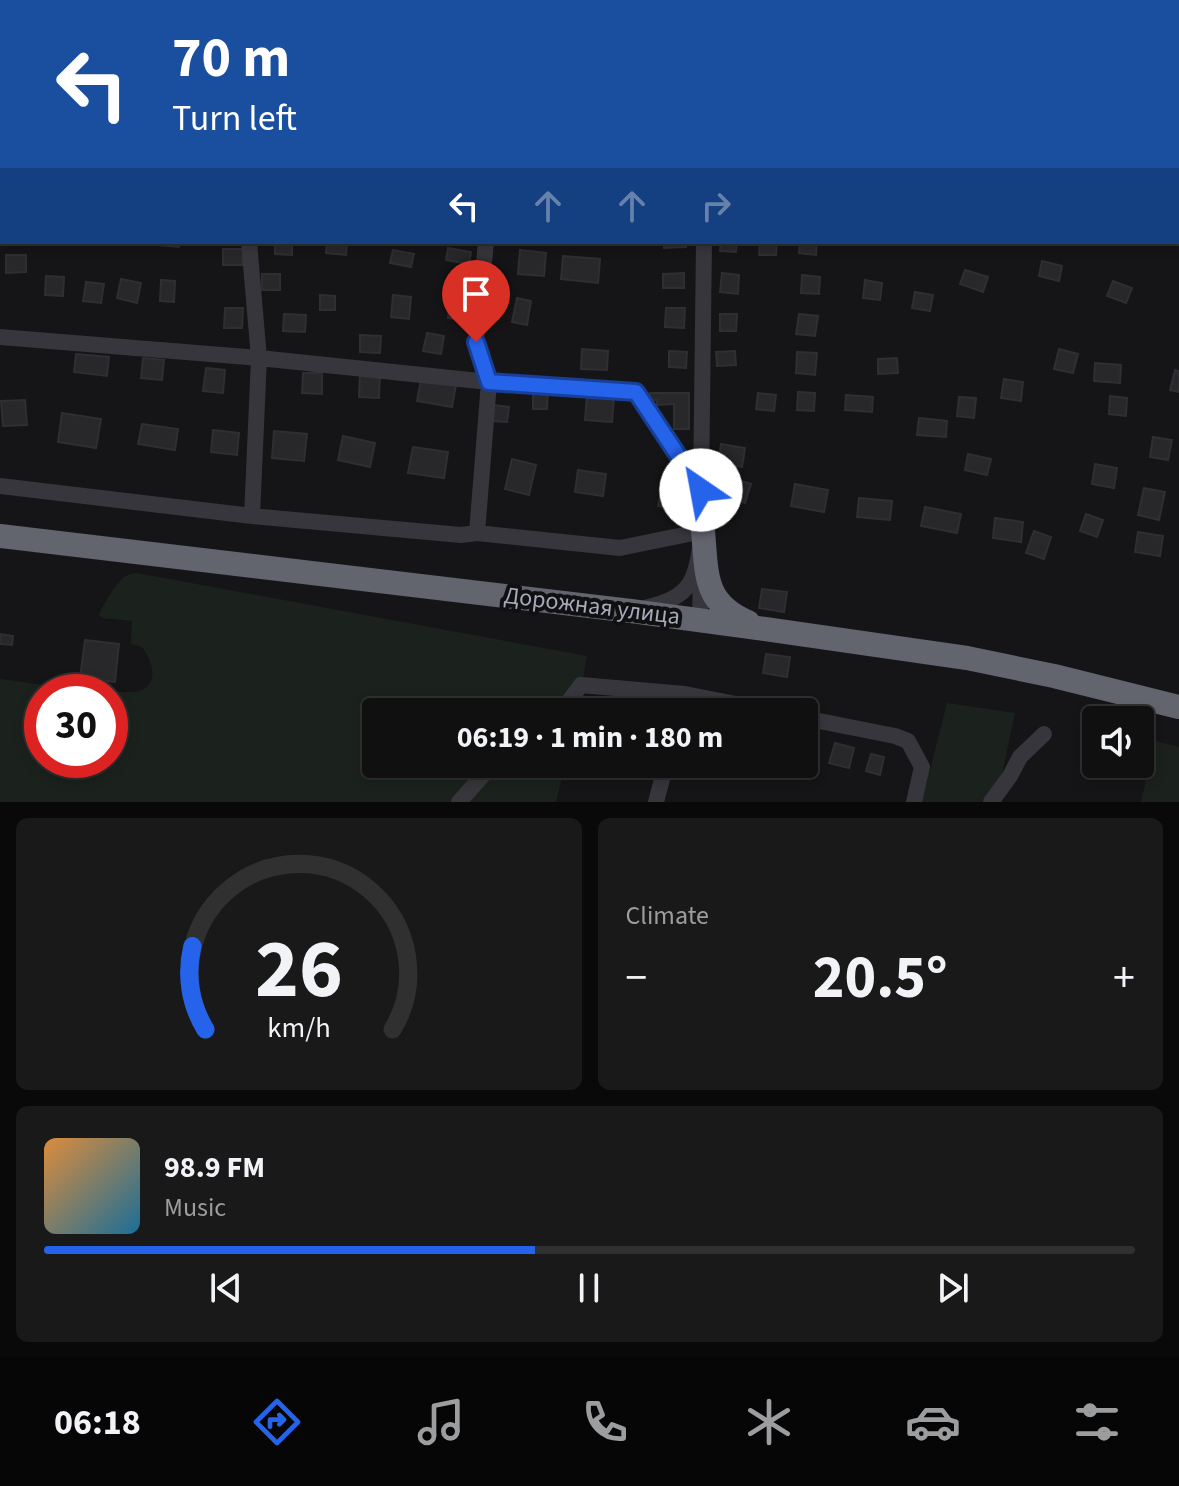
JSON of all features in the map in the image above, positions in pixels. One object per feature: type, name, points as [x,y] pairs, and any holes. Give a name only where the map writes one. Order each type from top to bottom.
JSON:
[{"type":"highway","points":[[703,531],[710,586],[717,601],[743,620],[765,629]]},
{"type":"highway","name":"Дорожная улица","points":[[0,536],[700,619],[967,658],[1179,707]]},
{"type":"street","points":[[249,244],[259,358],[252,516]]},
{"type":"street","points":[[477,533],[489,382],[476,342],[486,244]]},
{"type":"street","points":[[700,619],[704,244]]},
{"type":"street","points":[[0,337],[259,358],[489,382],[636,392],[701,490]]},
{"type":"street","points":[[0,486],[252,516],[461,535],[477,533],[620,548],[703,531]]},
{"type":"street","points":[[631,611],[666,603],[680,595],[691,583],[703,531]]},
{"type":"street","points":[[571,698],[581,685],[705,698]]},
{"type":"street","points":[[684,698],[685,694]]},
{"type":"street","points":[[818,721],[908,741],[922,767],[914,802]]},
{"type":"street","points":[[991,802],[1020,757],[1044,734]]},
{"type":"street","points":[[459,802],[481,778]]},
{"type":"street","points":[[656,802],[662,778]]},
{"type":"shaded area","points":[[137,573],[587,656],[580,698],[362,698],[362,778],[562,778],[556,802],[0,802],[0,679],[24,682],[24,778],[128,778],[128,692],[148,686],[152,670],[142,647],[131,644],[132,621],[99,615],[109,596],[126,576]]},
{"type":"shaded area","points":[[947,703],[1015,713],[996,802],[922,802]]},
{"type":"shaded area","points":[[1155,741],[1179,747],[1179,802],[1141,802],[1147,778],[1154,778]]},
{"type":"building","points":[[179,244],[179,247],[158,245]]},
{"type":"building","points":[[275,244],[292,244],[292,255],[275,254]]},
{"type":"building","points":[[327,244],[347,244],[346,255],[326,253]]},
{"type":"building","points":[[664,244],[686,244],[686,247],[664,248]]},
{"type":"building","points":[[721,244],[737,244],[736,252],[720,251]]},
{"type":"building","points":[[760,244],[777,244],[776,255],[759,255]]},
{"type":"building","points":[[800,244],[817,244],[816,255],[799,253]]},
{"type":"building","points":[[448,248],[471,252],[469,264],[446,260]]},
{"type":"building","points":[[223,249],[243,249],[243,265],[223,265]]},
{"type":"building","points":[[393,250],[414,254],[411,267],[390,263]]},
{"type":"building","points":[[520,250],[546,253],[544,276],[518,274]]},
{"type":"building","points":[[6,255],[26,255],[26,272],[6,273]]},
{"type":"building","points":[[563,256],[600,259],[598,283],[561,279]]},
{"type":"building","points":[[1042,261],[1062,266],[1059,281],[1039,276]]},
{"type":"building","points":[[965,270],[988,277],[983,292],[960,284]]},
{"type":"building","points":[[684,273],[684,288],[663,288],[663,274]]},
{"type":"building","points":[[722,273],[739,275],[738,294],[720,292]]},
{"type":"building","points":[[262,274],[280,274],[280,290],[262,290]]},
{"type":"building","points":[[802,275],[820,277],[819,294],[801,293]]},
{"type":"building","points":[[46,276],[64,277],[63,296],[45,295]]},
{"type":"building","points":[[121,279],[141,283],[137,303],[117,298]]},
{"type":"building","points":[[161,280],[175,281],[174,302],[160,301]]},
{"type":"building","points":[[865,280],[882,283],[880,300],[863,298]]},
{"type":"building","points":[[1113,281],[1132,288],[1126,303],[1107,296]]},
{"type":"building","points":[[86,282],[104,284],[101,303],[83,301]]},
{"type":"building","points":[[915,292],[933,295],[930,311],[912,308]]},
{"type":"building","points":[[320,295],[335,296],[335,310],[320,310]]},
{"type":"building","points":[[393,295],[411,297],[409,319],[391,317]]},
{"type":"building","points":[[517,298],[531,301],[527,325],[512,322]]},
{"type":"building","points":[[451,300],[469,303],[466,321],[448,318]]},
{"type":"building","points":[[225,308],[243,308],[242,328],[224,328]]},
{"type":"building","points":[[666,308],[685,308],[684,328],[665,327]]},
{"type":"building","points":[[284,314],[306,315],[305,332],[283,331]]},
{"type":"building","points":[[720,314],[737,314],[736,331],[720,331]]},
{"type":"building","points":[[799,314],[818,316],[815,336],[796,334]]},
{"type":"building","points":[[427,333],[444,336],[441,354],[423,351]]},
{"type":"building","points":[[360,335],[381,336],[380,353],[360,352]]},
{"type":"building","points":[[582,349],[608,351],[607,370],[581,369]]},
{"type":"building","points":[[1059,349],[1078,354],[1073,373],[1054,369]]},
{"type":"building","points":[[669,351],[687,352],[686,368],[669,367]]},
{"type":"building","points":[[735,351],[736,365],[717,366],[716,352]]},
{"type":"building","points":[[797,352],[817,353],[815,375],[796,373]]},
{"type":"building","points":[[76,354],[109,357],[107,376],[74,372]]},
{"type":"building","points":[[143,358],[164,360],[162,380],[141,378]]},
{"type":"building","points":[[897,358],[898,373],[878,374],[878,359]]},
{"type":"building","points":[[1095,363],[1121,365],[1120,383],[1094,381]]},
{"type":"building","points":[[206,368],[225,370],[223,393],[203,391]]},
{"type":"building","points":[[1175,370],[1179,371],[1179,392],[1170,390]]},
{"type":"building","points":[[303,373],[322,373],[322,394],[302,393]]},
{"type":"building","points":[[360,373],[380,374],[379,398],[359,397]]},
{"type":"building","points":[[421,379],[456,385],[452,407],[417,401]]},
{"type":"building","points":[[1004,379],[1023,382],[1021,401],[1001,398]]},
{"type":"building","points":[[533,388],[548,389],[547,409],[533,409]]},
{"type":"building","points":[[798,392],[815,393],[814,411],[797,410]]},
{"type":"building","points":[[650,393],[689,393],[689,429],[674,429],[674,404],[657,405],[657,400],[650,400]]},
{"type":"building","points":[[758,393],[776,395],[774,411],[756,409]]},
{"type":"building","points":[[587,395],[614,397],[612,422],[585,420]]},
{"type":"building","points":[[846,395],[873,397],[872,412],[845,410]]},
{"type":"building","points":[[1110,396],[1127,398],[1126,416],[1109,414]]},
{"type":"building","points":[[959,397],[976,398],[974,418],[957,416]]},
{"type":"building","points":[[25,400],[27,425],[3,426],[1,401]]},
{"type":"building","points":[[493,405],[509,407],[507,422],[492,421]]},
{"type":"building","points":[[62,413],[101,419],[96,448],[58,442]]},
{"type":"building","points":[[919,418],[947,421],[946,437],[917,435]]},
{"type":"building","points":[[142,424],[178,429],[175,450],[138,444]]},
{"type":"building","points":[[213,430],[239,433],[237,455],[211,452]]},
{"type":"building","points":[[274,431],[307,434],[304,461],[272,458]]},
{"type":"building","points":[[343,436],[375,443],[370,467],[338,460]]},
{"type":"building","points":[[1153,437],[1172,440],[1168,460],[1150,457]]},
{"type":"building","points":[[721,444],[745,448],[742,467],[718,463]]},
{"type":"building","points":[[413,447],[448,452],[444,478],[408,473]]},
{"type":"building","points":[[968,454],[991,459],[987,475],[965,470]]},
{"type":"building","points":[[512,459],[536,465],[529,495],[505,489]]},
{"type":"building","points":[[1095,464],[1117,468],[1114,488],[1092,484]]},
{"type":"building","points":[[578,470],[606,474],[603,496],[575,492]]},
{"type":"building","points":[[664,477],[685,481],[679,510],[658,506]]},
{"type":"building","points":[[733,478],[751,484],[745,503],[727,497]]},
{"type":"building","points":[[795,484],[828,490],[824,512],[791,506]]},
{"type":"building","points":[[1144,488],[1165,492],[1159,520],[1138,515]]},
{"type":"building","points":[[859,498],[892,501],[890,520],[857,517]]},
{"type":"building","points":[[925,507],[961,514],[957,533],[921,526]]},
{"type":"building","points":[[1086,514],[1103,520],[1097,537],[1080,531]]},
{"type":"building","points":[[995,518],[1023,522],[1021,542],[993,538]]},
{"type":"building","points":[[1034,531],[1051,537],[1044,559],[1026,553]]},
{"type":"building","points":[[1138,532],[1163,536],[1160,556],[1135,552]]},
{"type":"building","points":[[762,589],[787,592],[784,612],[759,608]]},
{"type":"building","points":[[0,634],[13,636],[12,645],[0,644]]},
{"type":"building","points":[[85,640],[119,644],[116,674],[81,674]]},
{"type":"building","points":[[766,654],[790,657],[787,677],[763,673]]},
{"type":"building","points":[[835,743],[854,748],[849,768],[829,763]]},
{"type":"building","points":[[871,754],[884,757],[880,775],[866,771]]},
{"type":"route","points":[[476,342],[489,382],[636,392],[701,490]]}]
